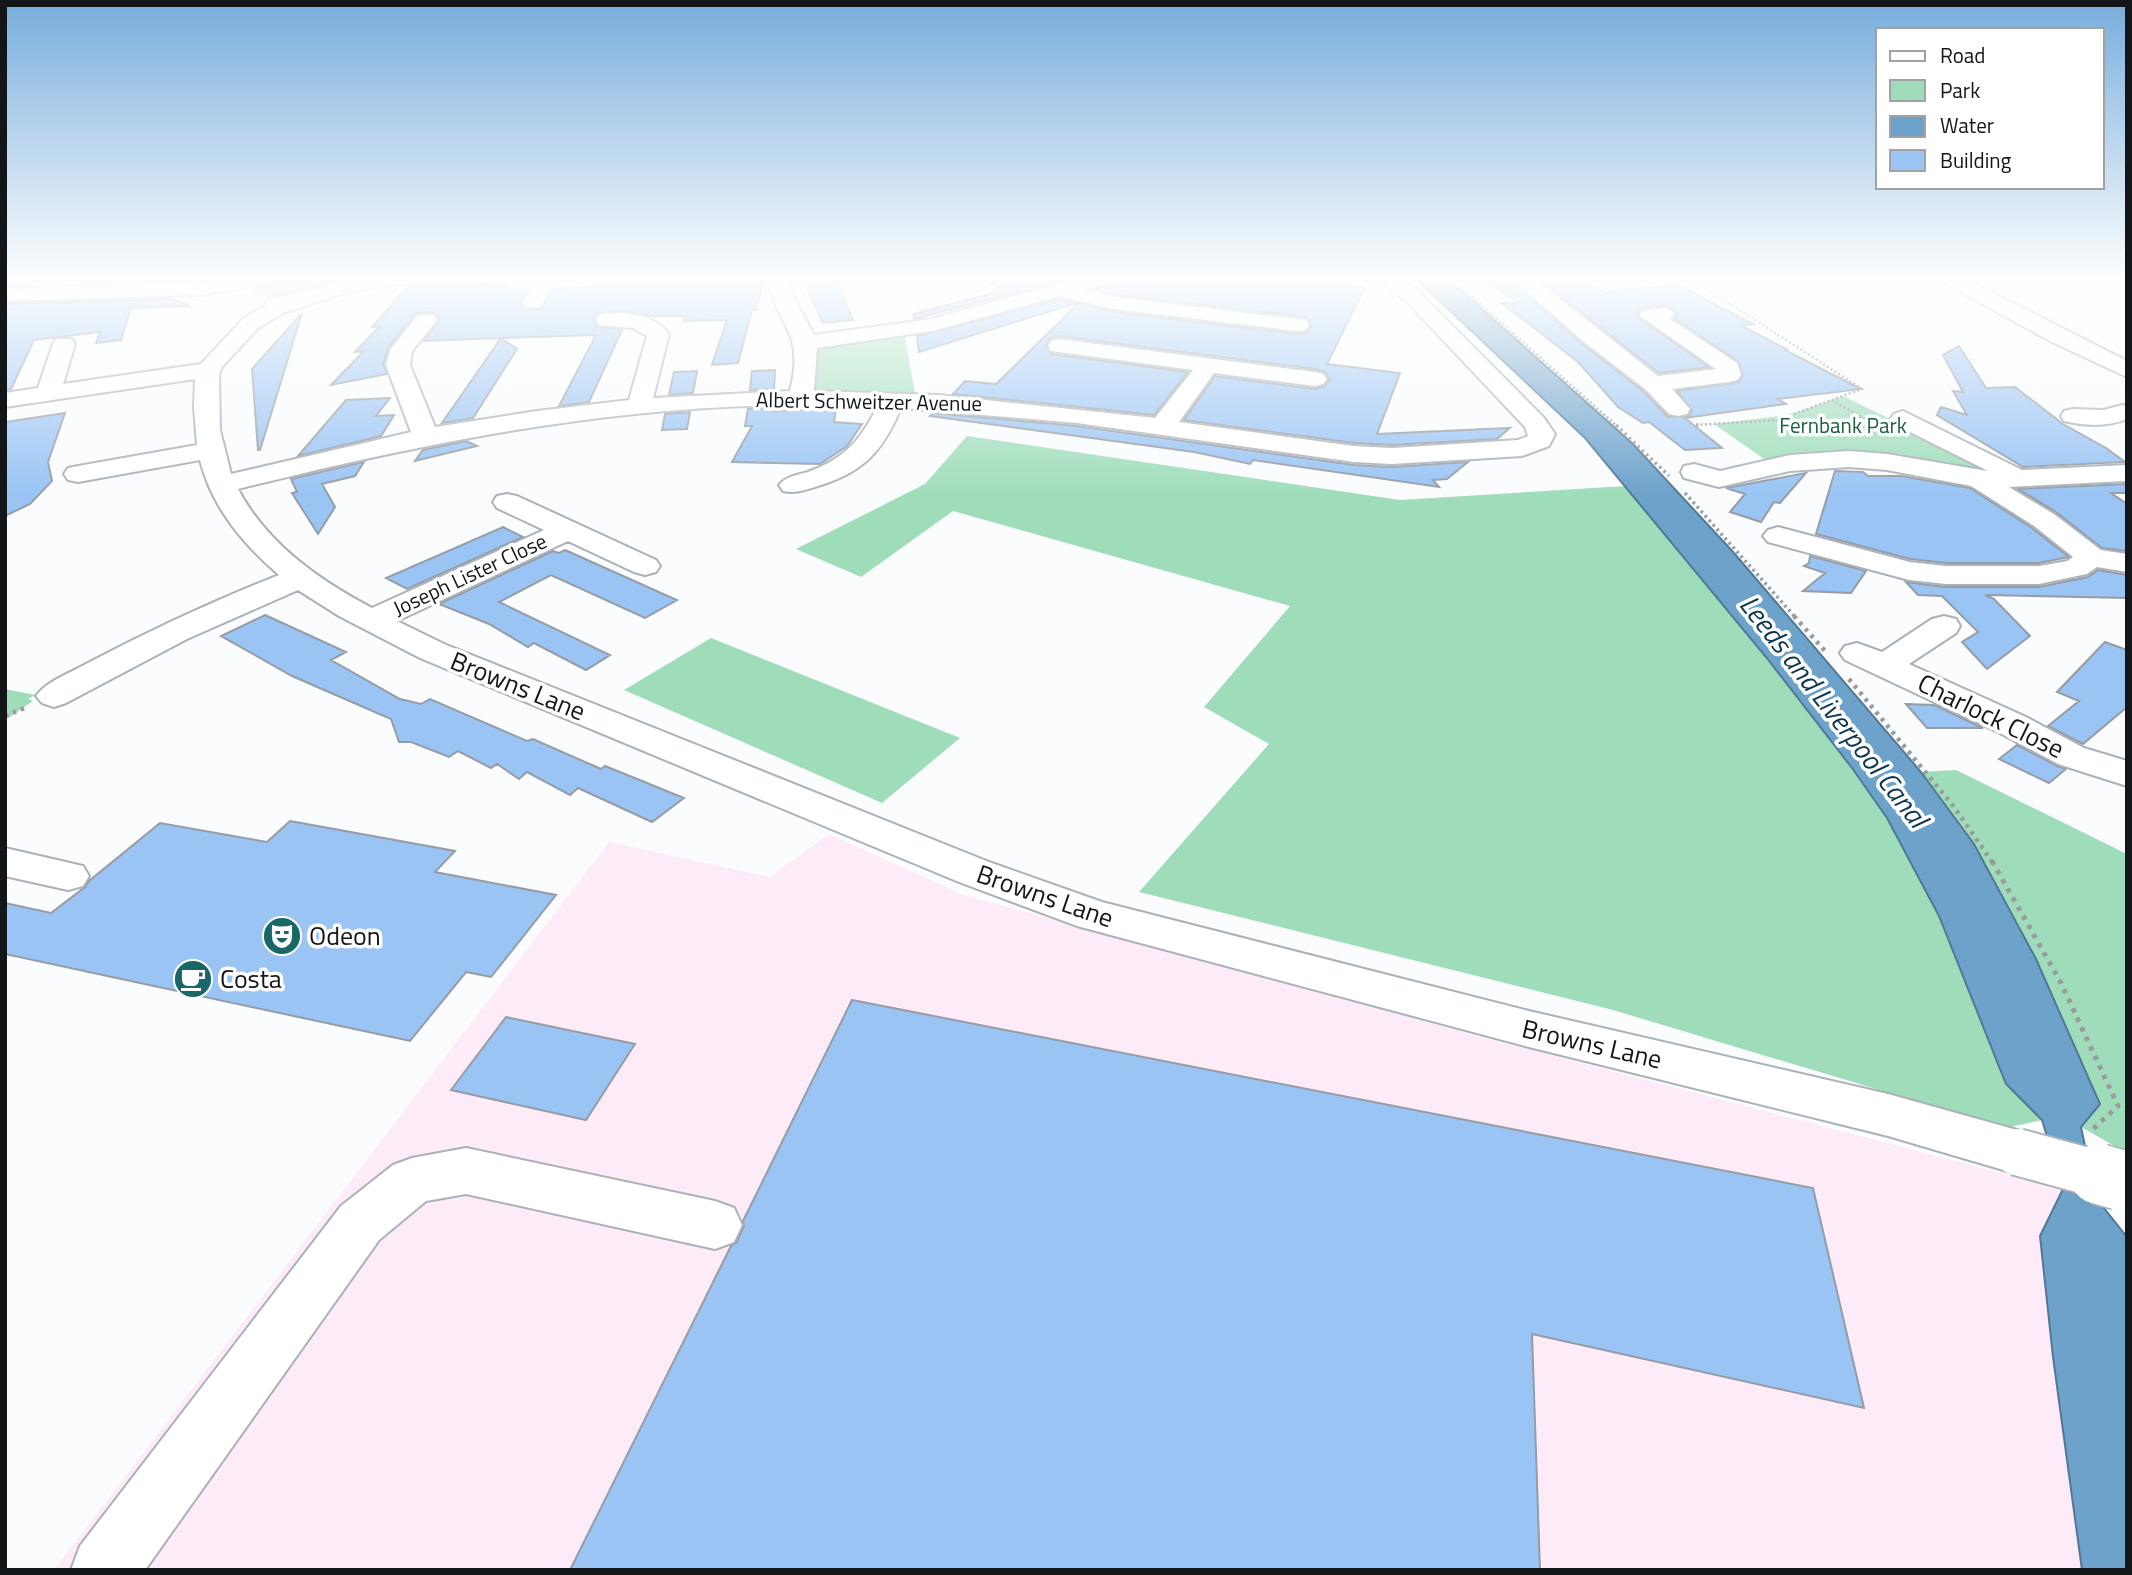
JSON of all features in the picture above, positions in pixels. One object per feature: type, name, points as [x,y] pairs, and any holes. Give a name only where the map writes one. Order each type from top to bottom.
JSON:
[{"type":"street","points":[[5,412],[63,404],[58,392],[63,350]]},
{"type":"street","points":[[215,468],[206,396],[209,370],[219,350]]},
{"type":"street","points":[[402,350],[398,365],[426,438]]},
{"type":"street","points":[[639,407],[654,350]]},
{"type":"street","points":[[800,398],[805,382],[805,350]]},
{"type":"street","points":[[1084,350],[1315,379]]},
{"type":"street","name":"Albert Schweitzer Avenue","points":[[78,474],[215,468],[524,421],[639,407],[800,398],[973,403],[1054,411],[1354,454],[1392,456],[1522,449],[1540,441],[1542,434],[1535,423],[1464,350]]},
{"type":"street","points":[[1608,350],[1653,384],[1684,417]]},
{"type":"street","points":[[1653,384],[1729,375],[1729,368],[1702,350]]},
{"type":"street","points":[[2084,350],[2127,370]]},
{"type":"street","points":[[1161,428],[1207,367]]},
{"type":"street","points":[[5,400],[209,370]]},
{"type":"street","points":[[793,485],[829,475],[858,460],[875,438],[893,399]]},
{"type":"street","points":[[2073,415],[2119,421]]},
{"type":"street","points":[[1903,419],[2018,476]]},
{"type":"street","points":[[1697,483],[1790,463],[1835,459],[1887,462],[1979,480],[2018,476],[2127,473]]},
{"type":"street","name":"Browns Lane","points":[[215,468],[245,523],[275,557],[302,578],[371,621],[456,661],[974,872],[1092,915],[1515,1026],[1888,1115],[2123,1181]]},
{"type":"street","points":[[1979,480],[2044,520],[2092,557],[2127,563]]},
{"type":"street","points":[[507,502],[645,566]]},
{"type":"street","name":"Joseph Lister Close","points":[[371,621],[571,531]]},
{"type":"street","points":[[1778,536],[1909,571],[1946,575],[2039,575],[2077,568],[2092,557]]},
{"type":"street","points":[[54,696],[175,632],[243,600],[302,578]]},
{"type":"street","points":[[1865,659],[1944,626]]},
{"type":"street","name":"Charlock Close","points":[[1865,659],[2013,725],[2071,755],[2127,774]]},
{"type":"street","points":[[5,862],[68,876]]},
{"type":"street","points":[[104,1570],[360,1223],[412,1181],[466,1171],[715,1225]]},
{"type":"path","points":[[1532,350],[1638,444],[1697,483],[1865,659],[1954,807],[1987,852],[2061,983],[2118,1106],[2085,1137]]},
{"type":"path","points":[[1684,417],[1777,419],[1862,389],[1801,350]]},
{"type":"path","points":[[1777,419],[1781,425],[1811,434],[1886,431],[1831,400]]},
{"type":"shaded area","points":[[829,834],[964,895],[1474,1035],[2063,1189],[2040,1236],[2053,1357],[2082,1570],[54,1570],[609,842],[770,877]]},
{"type":"green space","points":[[809,350],[907,350],[916,399],[804,397]]},
{"type":"green space","name":"Fernbank Park","points":[[1843,396],[1985,465],[1988,472],[1959,474],[1767,461],[1714,424],[1789,415]]},
{"type":"green space","points":[[967,436],[1400,500],[1626,486],[1766,657],[1887,818],[1939,916],[2006,1084],[2042,1120],[2006,1128],[1613,1010],[1139,892],[1269,744],[1204,707],[1290,606],[953,511],[861,577],[796,549],[925,484]]},
{"type":"green space","points":[[711,638],[960,738],[882,803],[624,690]]},
{"type":"green space","points":[[5,689],[35,695],[28,699],[33,701],[5,720]]},
{"type":"green space","points":[[1956,770],[2127,854],[2127,1153],[2081,1127],[2100,1104],[2036,959],[1974,844],[1921,772]]},
{"type":"water","name":"Leeds and Liverpool Canal","points":[[1491,350],[1527,350],[1633,444],[1734,553],[1921,772],[1974,844],[2036,959],[2100,1104],[2081,1127],[2096,1198],[2127,1237],[2127,1570],[2082,1570],[2053,1357],[2040,1236],[2063,1189],[2042,1120],[2006,1084],[1939,916],[1887,818],[1766,657],[1585,438]]},
{"type":"building","points":[[5,350],[30,350],[11,389],[5,390]]},
{"type":"building","points":[[269,350],[291,350],[260,450],[258,450],[252,369]]},
{"type":"building","points":[[357,350],[388,350],[383,364],[387,374],[331,385],[364,351],[355,352]]},
{"type":"building","points":[[493,350],[517,350],[473,418],[442,423]]},
{"type":"building","points":[[588,350],[613,350],[589,402],[559,406]]},
{"type":"building","points":[[717,350],[742,350],[738,363],[712,365]]},
{"type":"building","points":[[1031,350],[1048,350],[1051,354],[1188,372],[1154,415],[953,394],[965,381],[996,384]]},
{"type":"building","points":[[1164,350],[1334,350],[1327,364],[1400,373],[1377,434],[1510,428],[1497,439],[1392,445],[1354,443],[1184,420],[1215,376],[1315,389],[1325,386],[1330,379],[1325,372]]},
{"type":"building","points":[[1562,350],[1589,350],[1643,391],[1668,417],[1688,417],[1692,410],[1677,391],[1739,382],[1743,374],[1738,361],[1721,350],[1787,350],[1785,350],[1861,389],[1778,399],[1786,404],[1685,418],[1722,448],[1685,450],[1649,422],[1643,423],[1618,407],[1578,362]]},
{"type":"building","points":[[1629,350],[1684,350],[1709,367],[1659,373]]},
{"type":"building","points":[[1953,350],[1961,350],[1986,388],[2015,387],[2063,424],[2125,462],[2023,467],[1937,415],[1941,407],[1967,415],[1953,391],[1963,392],[1943,355]]},
{"type":"building","points":[[775,370],[774,389],[750,390],[752,371]]},
{"type":"building","points":[[697,371],[693,393],[669,395],[674,372]]},
{"type":"building","points":[[390,398],[376,416],[394,415],[381,436],[298,456],[346,400]]},
{"type":"building","points":[[774,408],[774,411],[836,409],[834,422],[862,424],[847,446],[820,464],[732,462],[752,426],[745,426],[748,409]]},
{"type":"building","points":[[690,412],[687,429],[662,430],[665,414]]},
{"type":"building","points":[[65,413],[48,462],[52,481],[30,504],[5,516],[5,422]]},
{"type":"building","points":[[933,413],[1077,426],[1354,465],[1392,467],[1468,462],[1447,479],[1433,480],[1439,487],[1253,460],[1250,464],[1194,452],[930,416]]},
{"type":"building","points":[[466,441],[477,446],[415,461],[423,450]]},
{"type":"building","points":[[364,462],[355,476],[322,484],[335,507],[318,534],[292,493],[297,492],[291,479]]},
{"type":"building","points":[[1835,471],[1863,472],[1868,476],[1901,476],[1970,488],[2032,528],[2069,557],[2039,563],[1946,563],[1910,559],[1816,534]]},
{"type":"building","points":[[1806,473],[1780,503],[1774,502],[1761,522],[1730,512],[1745,494],[1726,488]]},
{"type":"building","points":[[2127,484],[2127,493],[2111,493],[2127,504],[2127,551],[2102,548],[2056,512],[2018,489]]},
{"type":"building","points":[[503,527],[523,537],[407,589],[386,578]]},
{"type":"building","points":[[565,550],[677,600],[645,618],[551,575],[499,602],[610,655],[586,670],[534,643],[528,647],[489,624],[439,604],[553,551],[559,553]]},
{"type":"building","points":[[1810,556],[1866,571],[1851,593],[1803,591],[1825,573],[1804,566],[1809,563]]},
{"type":"building","points":[[2098,570],[2127,575],[2127,598],[1985,595],[1994,599],[2030,636],[1987,669],[1962,642],[1978,632],[1942,596],[1918,595],[1906,582],[1946,587],[2039,587],[2088,577]]},
{"type":"building","points":[[265,615],[346,652],[331,660],[400,699],[421,704],[430,699],[527,741],[533,739],[601,769],[605,766],[684,798],[652,822],[578,788],[570,795],[527,772],[519,779],[497,764],[491,768],[458,751],[449,757],[411,742],[399,742],[391,719],[292,676],[221,636]]},
{"type":"building","points":[[2105,642],[2127,650],[2127,707],[2083,744],[2048,726],[2079,701],[2057,692]]},
{"type":"building","points":[[1906,704],[1934,705],[1983,728],[1927,728]]},
{"type":"building","points":[[2017,745],[2066,769],[2049,783],[1999,759]]},
{"type":"building","name":"Odeon","points":[[290,821],[455,851],[435,872],[556,895],[491,977],[466,972],[410,1041],[5,954],[5,903],[51,913],[160,823],[267,842]]},
{"type":"building","points":[[852,1000],[1813,1188],[1864,1408],[1532,1334],[1540,1570],[570,1570],[731,1246],[736,1243],[744,1226],[743,1221]]},
{"type":"building","points":[[506,1017],[635,1044],[586,1120],[451,1090]]},
{"type":"place","name":"Odeon","points":[[282,936]]},
{"type":"place","name":"Costa","points":[[193,979]]}]
